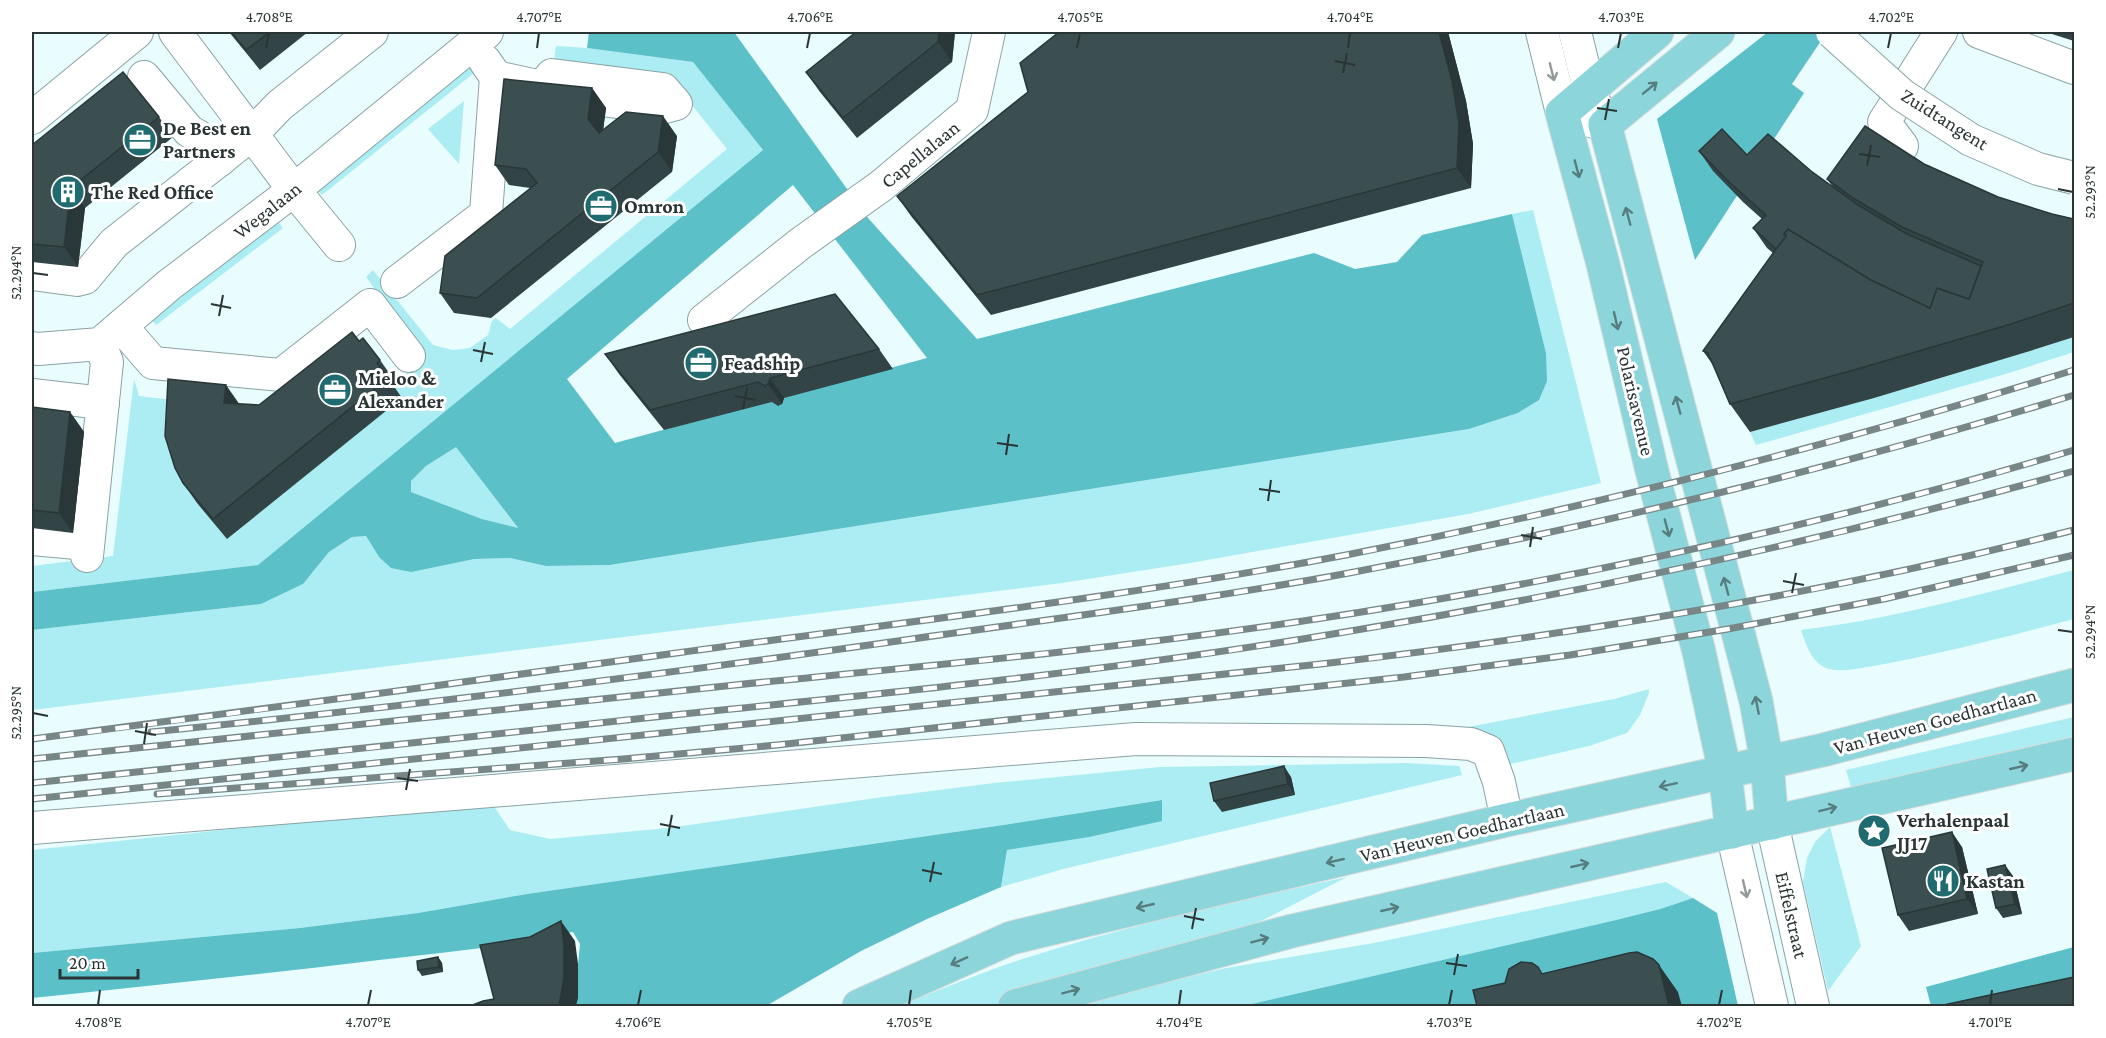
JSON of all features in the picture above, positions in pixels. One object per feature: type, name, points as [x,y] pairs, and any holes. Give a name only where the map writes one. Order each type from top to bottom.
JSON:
[{"type":"main road","points":[[1562,113],[1657,32]]},
{"type":"main road","points":[[1605,125],[1718,32]]},
{"type":"main road","name":"Polarisavenue","points":[[1562,113],[1603,264],[1652,471],[1699,652],[1725,772],[1732,832]]},
{"type":"main road","name":"Polarisavenue","points":[[1605,125],[1756,701],[1767,763],[1772,824]]},
{"type":"main road","name":"Van Heuven Goedhartlaan","points":[[860,1006],[1011,938],[1507,820],[1823,750],[2074,685]]},
{"type":"main road","points":[[1015,1006],[1292,931],[2074,754]]},
{"type":"street","points":[[32,118],[137,32]]},
{"type":"street","points":[[175,32],[294,190],[339,245]]},
{"type":"street","points":[[32,274],[77,280],[85,278],[114,243],[252,134],[280,105],[372,32]]},
{"type":"street","name":"Capellalaan","points":[[704,320],[801,243],[881,186],[972,110],[989,32]]},
{"type":"street","name":"Polarisavenue","points":[[1542,32],[1562,113]]},
{"type":"street","name":"Polarisavenue","points":[[1575,32],[1589,89],[1605,125]]},
{"type":"street","name":"Zuidtangent","points":[[1832,32],[1902,95],[1971,140],[2038,169],[2074,178]]},
{"type":"street","points":[[1902,146],[1884,122],[1941,32]]},
{"type":"street","points":[[1979,32],[2074,68]]},
{"type":"street","points":[[397,282],[486,214],[496,76],[479,37]]},
{"type":"street","name":"Wegalaan","points":[[110,335],[170,285],[294,190],[479,37]]},
{"type":"street","points":[[496,76],[542,87]]},
{"type":"street","points":[[144,77],[189,131],[198,136],[219,160]]},
{"type":"street","points":[[1562,113],[1605,125]]},
{"type":"street","points":[[32,348],[38,349],[110,335],[153,363],[281,375],[370,305],[409,356]]},
{"type":"street","points":[[32,539],[88,550],[110,335]]},
{"type":"street","points":[[32,394],[103,404]]},
{"type":"street","points":[[32,828],[1136,739],[1426,741],[1471,744],[1488,751],[1499,782],[1507,820]]},
{"type":"street","name":"Eiffelstraat","points":[[1772,824],[1813,1006]]},
{"type":"street","name":"Eiffelstraat","points":[[1732,832],[1772,1006]]},
{"type":"shaded area","points":[[589,32],[734,32],[868,218],[977,339],[1314,253],[1355,269],[1397,262],[1422,235],[1512,214],[1546,353],[1547,381],[1539,400],[1518,413],[1469,429],[610,565],[546,566],[510,558],[474,559],[411,572],[391,568],[379,557],[366,536],[352,537],[329,552],[303,584],[261,604],[32,630],[32,592],[258,565],[763,150],[693,62],[587,48]],"holes":[[[793,185],[927,358],[615,443],[567,379]],[[456,447],[518,528],[482,519],[411,492],[411,481],[426,466]]]},
{"type":"shaded area","points":[[1768,32],[1827,32],[1792,84],[1804,93],[1695,260],[1657,119]]},
{"type":"shaded area","points":[[556,46],[693,62],[763,150],[258,565],[32,592],[32,566],[113,556],[134,379],[139,396],[242,408],[281,408],[367,349],[396,381],[426,359],[366,277],[373,270],[433,345],[453,350],[470,348],[488,335],[492,321],[496,318],[510,329],[727,149],[676,85],[553,70]]},
{"type":"shaded area","points":[[469,65],[474,73],[322,195],[316,189]]},
{"type":"shaded area","points":[[464,101],[459,164],[428,129]]},
{"type":"shaded area","points":[[1533,210],[1601,483],[1468,514],[1062,583],[32,710],[32,630],[261,604],[303,584],[329,552],[352,537],[366,536],[379,557],[510,558],[546,566],[610,565],[1469,429],[1518,413],[1539,400],[1546,353],[1512,214]]},
{"type":"shaded area","points":[[277,220],[283,228],[156,325],[151,319]]},
{"type":"shaded area","points":[[2074,337],[2074,352],[2009,373],[1756,445],[1750,432],[1928,382]]},
{"type":"shaded area","points":[[456,446],[518,529],[482,519],[411,492],[411,481],[426,466]]},
{"type":"shaded area","points":[[2074,570],[2074,619],[1928,655],[1861,668],[1834,670],[1818,663],[1808,648],[1801,630],[1904,612]]},
{"type":"shaded area","points":[[1649,689],[1640,715],[1627,733],[1589,746],[1502,766],[1463,728],[1614,699]]},
{"type":"shaded area","points":[[2074,717],[2074,739],[1852,791],[1846,770]]},
{"type":"shaded area","points":[[1407,763],[1459,766],[1462,775],[1063,869],[1001,887],[1007,850],[1038,844],[1161,800],[527,894],[418,913],[300,928],[32,953],[32,850],[491,802],[510,830],[550,839],[668,828],[994,783],[1160,767]]},
{"type":"shaded area","points":[[1162,800],[1162,821],[1089,837],[1007,850],[1001,887],[861,951],[766,1006],[574,1006],[580,944],[573,932],[476,949],[32,998],[32,953],[300,928],[418,913],[527,894]]},
{"type":"shaded area","points":[[1830,827],[1861,946],[1828,991],[1803,882],[1807,858],[1815,842]]},
{"type":"shaded area","points":[[1347,877],[1234,935],[1019,994],[992,1006],[897,1006],[996,968],[1068,945],[1187,913]]},
{"type":"shaded area","points":[[1666,882],[1693,898],[1616,920],[1243,1006],[1083,1006],[1131,990],[1226,968],[1374,943]]},
{"type":"shaded area","points":[[1693,898],[1717,913],[1738,1006],[1682,1006],[1678,993],[1672,986],[1541,1006],[1243,1006],[1616,920]]},
{"type":"shaded area","points":[[2074,947],[2074,990],[2003,1006],[1931,1006],[1926,987]]},
{"type":"building","points":[[231,32],[270,32],[246,50]]},
{"type":"building","points":[[856,32],[939,32],[938,42],[843,118],[806,72]]},
{"type":"building","points":[[1059,32],[1439,32],[1452,81],[1459,124],[1457,168],[977,295],[897,196],[1028,92],[1020,63]]},
{"type":"building","points":[[123,72],[159,117],[71,188],[64,247],[32,244],[32,145]]},
{"type":"building","points":[[504,79],[592,88],[588,119],[599,133],[626,112],[663,116],[658,152],[477,298],[440,293],[445,256],[537,183],[526,169],[495,165]]},
{"type":"building","points":[[1865,126],[1924,164],[1998,197],[2074,219],[2074,303],[2011,324],[1730,404],[1708,353],[1703,351],[1788,229],[1871,280],[1930,308],[1937,288],[1969,299],[1983,262],[1902,227],[1853,198],[1827,179]]},
{"type":"building","points":[[1722,129],[1747,155],[1768,134],[1811,171],[1858,205],[1907,234],[1981,266],[1969,299],[1937,288],[1930,308],[1871,280],[1788,229],[1784,234],[1786,236],[1776,249],[1753,228],[1766,215],[1699,151]]},
{"type":"building","points":[[835,294],[879,349],[770,378],[765,386],[758,382],[650,410],[605,354]]},
{"type":"building","points":[[352,332],[359,341],[363,338],[380,360],[377,363],[388,378],[213,519],[183,483],[175,468],[165,436],[168,379],[226,385],[224,403],[259,405]]},
{"type":"building","points":[[32,407],[70,412],[59,513],[32,510]]},
{"type":"building","points":[[1284,766],[1288,784],[1214,801],[1210,783]]},
{"type":"building","points":[[1952,832],[1967,899],[1898,915],[1882,848]]},
{"type":"building","points":[[2005,865],[2015,904],[1996,908],[1987,869]]},
{"type":"building","points":[[561,921],[564,978],[559,1006],[470,1006],[494,999],[480,945],[530,937]]},
{"type":"building","points":[[1637,952],[1653,959],[1659,965],[1669,1006],[1477,1006],[1473,990],[1505,983],[1509,969],[1521,962],[1532,963],[1542,974]]},
{"type":"building","points":[[438,957],[439,967],[418,970],[417,961]]},
{"type":"building","points":[[2074,977],[2074,1006],[1939,1006]]},
{"type":"railway","points":[[32,739],[1016,608],[1264,570],[1438,536],[1713,473],[1894,424],[2074,370]]},
{"type":"railway","points":[[151,732],[627,678],[1295,583],[1624,516],[1895,447],[2074,395]]},
{"type":"railway","points":[[32,759],[1020,656],[1303,621],[1498,589],[1692,549],[1884,503],[2074,450]]},
{"type":"railway","points":[[32,783],[927,689],[1252,647],[1520,601],[1706,563],[1799,542],[2074,471]]},
{"type":"railway","points":[[32,799],[1416,653],[1605,626],[1794,593],[1888,574],[2074,530]]},
{"type":"railway","points":[[157,794],[623,759],[777,745],[1404,677],[1570,655],[1728,629],[1884,599],[2074,555]]},
{"type":"place","name":"De Best en Partners","points":[[140,140]]},
{"type":"place","name":"The Red Office","points":[[68,192]]},
{"type":"place","name":"Omron","points":[[601,206]]},
{"type":"place","name":"Feadship","points":[[701,363]]},
{"type":"place","name":"Mieloo & Alexander","points":[[335,390]]},
{"type":"place","name":"Verhalenpaal JJ17","points":[[1874,831]]},
{"type":"place","name":"Kastan","points":[[1943,881]]}]
